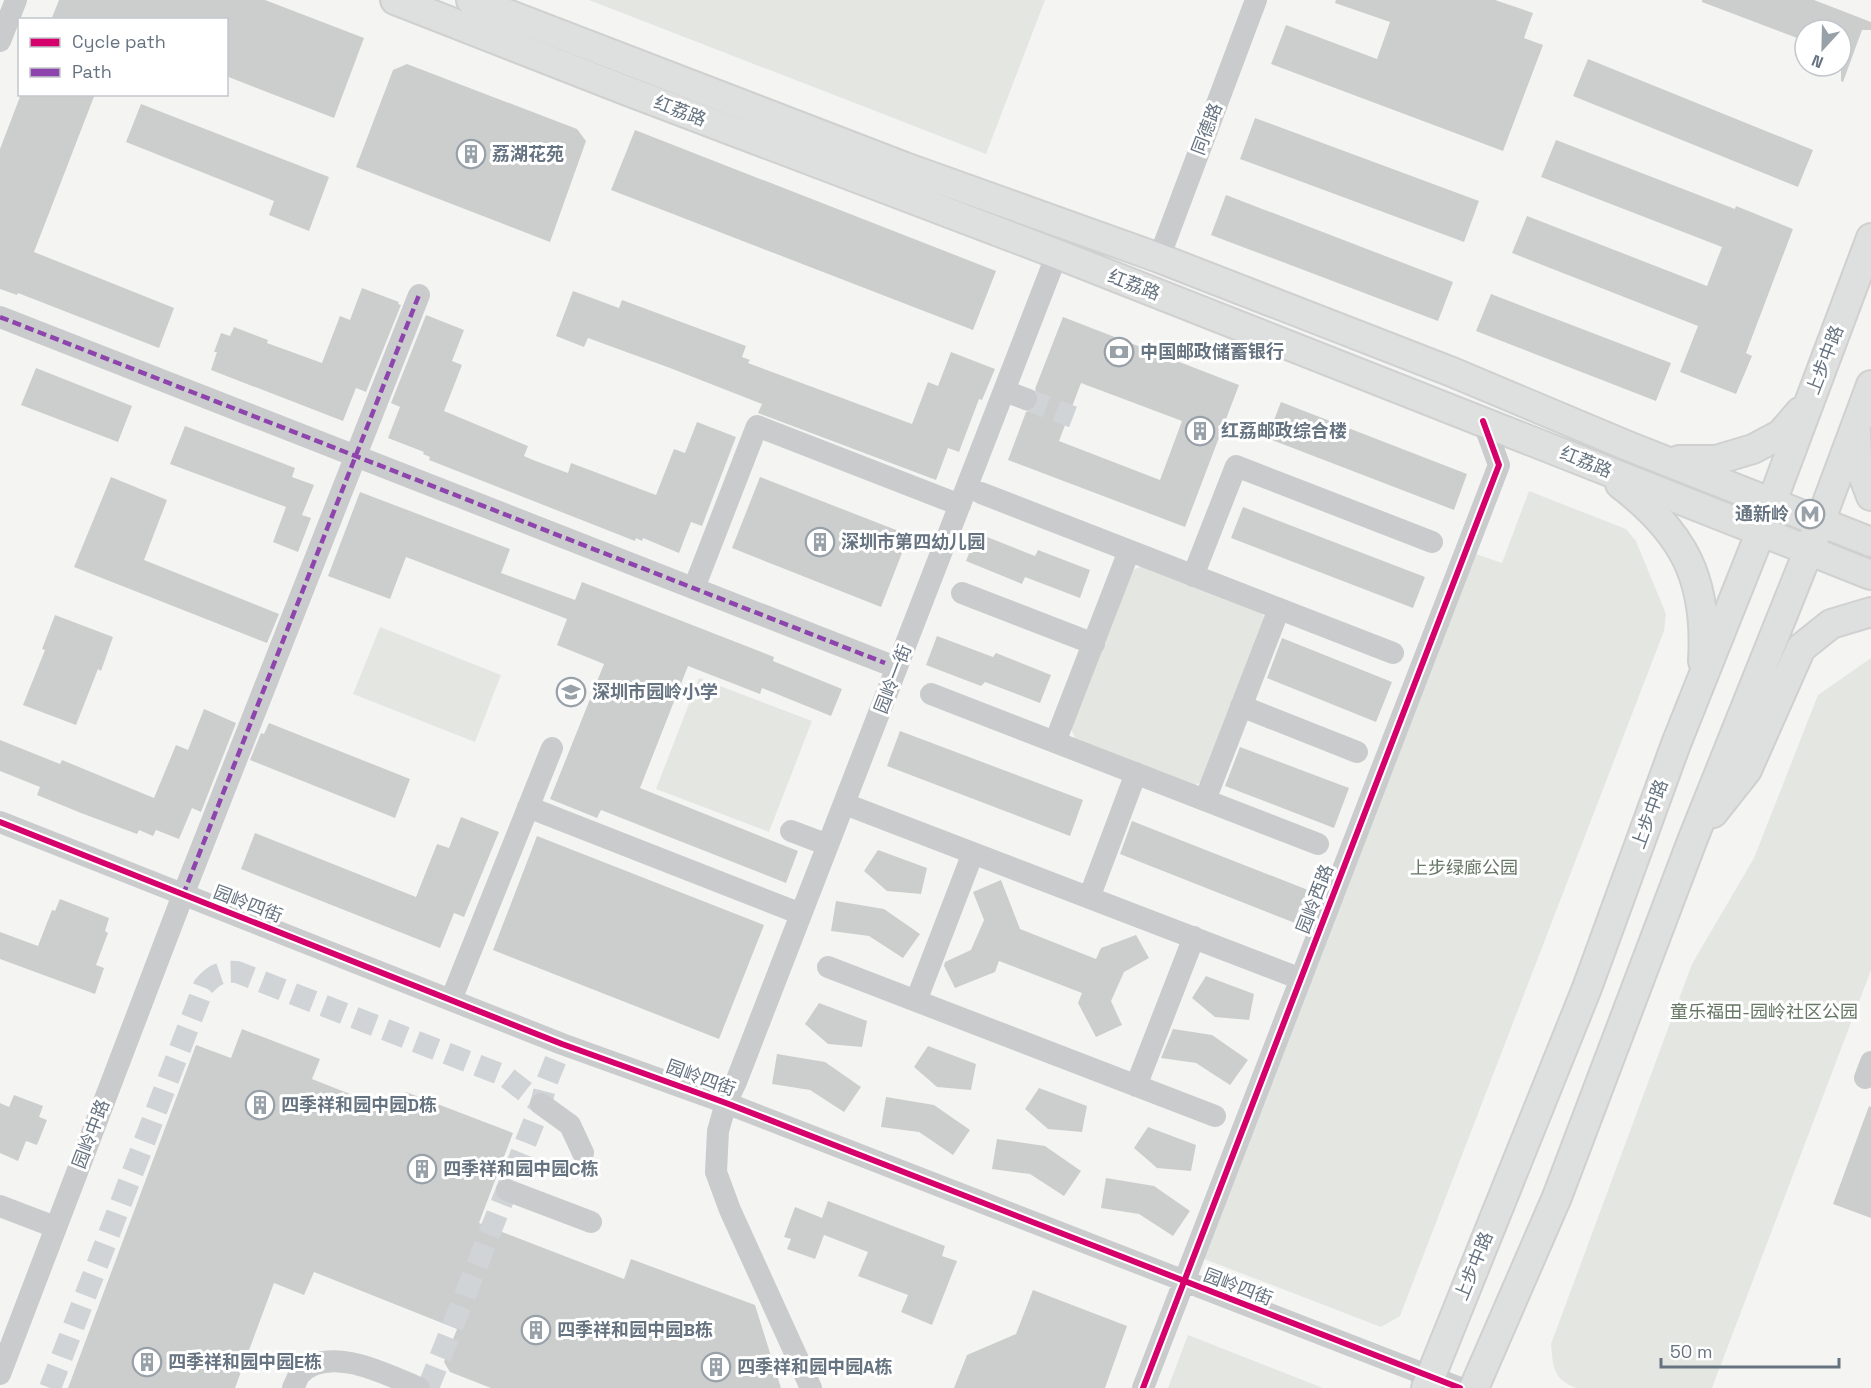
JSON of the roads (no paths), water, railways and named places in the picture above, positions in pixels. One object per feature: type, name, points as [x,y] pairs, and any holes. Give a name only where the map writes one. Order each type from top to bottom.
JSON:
[{"type":"main road","name":"红荔路","points":[[395,0],[1057,254],[1871,575]]},
{"type":"main road","name":"红荔路","points":[[471,0],[904,167],[1159,258],[1452,372],[1628,446],[1871,542]]},
{"type":"main road","name":"上步中路","points":[[1428,1382],[1587,988],[1676,744],[1761,531],[1871,238]]},
{"type":"main road","points":[[1474,1388],[1557,1197],[1692,841],[1820,522],[1871,385]]},
{"type":"main road","points":[[1628,446],[1677,460],[1716,460],[1753,448],[1781,434],[1809,401]]},
{"type":"main road","points":[[1857,421],[1855,441],[1857,459],[1871,496]]},
{"type":"main road","points":[[1591,464],[1653,511],[1672,533],[1685,554],[1696,585],[1702,616],[1703,652],[1699,685]]},
{"type":"main road","points":[[1692,841],[1747,770],[1801,648],[1831,624],[1871,612]]},
{"type":"street","points":[[0,41],[16,0]]},
{"type":"street","name":"同德路","points":[[1159,258],[1256,0]]},
{"type":"street","name":"园岭一街","points":[[811,1388],[730,1210],[716,1172],[718,1131],[726,1103],[845,804],[960,505],[1016,395],[1057,254]]},
{"type":"street","name":"园岭中路","points":[[0,1374],[183,895],[419,295]]},
{"type":"street","points":[[0,316],[885,663]]},
{"type":"street","name":"园岭西路","points":[[1143,1388],[1499,465],[1483,421]]},
{"type":"street","points":[[694,588],[757,426],[960,505]]},
{"type":"street","points":[[1193,576],[1236,466],[1432,542]]},
{"type":"street","points":[[981,493],[1393,653]]},
{"type":"street","points":[[1055,742],[1129,551]]},
{"type":"street","points":[[962,593],[1094,644]]},
{"type":"street","points":[[1205,800],[1279,609]]},
{"type":"street","points":[[931,694],[1318,844]]},
{"type":"street","points":[[1241,706],[1357,752]]},
{"type":"street","points":[[451,1000],[552,748]]},
{"type":"street","points":[[1089,898],[1136,773]]},
{"type":"street","points":[[845,804],[1301,979]]},
{"type":"street","points":[[528,807],[801,914]]},
{"type":"street","name":"园岭四街","points":[[0,822],[562,1044],[726,1103],[1392,1362],[1428,1382],[1460,1388]]},
{"type":"street","points":[[791,831],[828,845]]},
{"type":"street","points":[[916,1001],[973,853]]},
{"type":"street","points":[[1136,1086],[1194,937]]},
{"type":"street","points":[[828,967],[1215,1116]]},
{"type":"street","points":[[541,1104],[570,1125],[583,1153]]},
{"type":"street","points":[[507,1190],[591,1222]]},
{"type":"street","points":[[0,1206],[55,1227]]},
{"type":"street","points":[[293,1388],[299,1376],[314,1365],[335,1361],[363,1365],[419,1388]]},
{"type":"tunnel","points":[[1026,399],[1073,417]]},
{"type":"tunnel","points":[[50,1388],[204,986],[215,976],[237,972],[505,1076],[541,1104]]},
{"type":"tunnel","points":[[428,1388],[541,1104],[546,1084],[562,1044]]},
{"type":"place","name":"荔湖花苑","points":[[471,154]]},
{"type":"place","name":"中国邮政储蓄银行","points":[[1119,352]]},
{"type":"place","name":"红荔邮政综合楼","points":[[1200,431]]},
{"type":"place","name":"通新岭","points":[[1810,514]]},
{"type":"place","name":"深圳市第四幼儿园","points":[[820,542]]},
{"type":"place","name":"深圳市园岭小学","points":[[571,692]]},
{"type":"place","name":"四季祥和园中园D栋","points":[[260,1105]]},
{"type":"place","name":"四季祥和园中园C栋","points":[[422,1169]]},
{"type":"place","name":"四季祥和园中园B栋","points":[[536,1330]]},
{"type":"place","name":"四季祥和园中园E栋","points":[[147,1362]]},
{"type":"place","name":"四季祥和园中园A栋","points":[[716,1367]]},
{"type":"park label","name":"上步绿廊公园","points":[[1464,868]]},
{"type":"park label","name":"童乐福田-园岭社区公园","points":[[1764,1012]]}]
